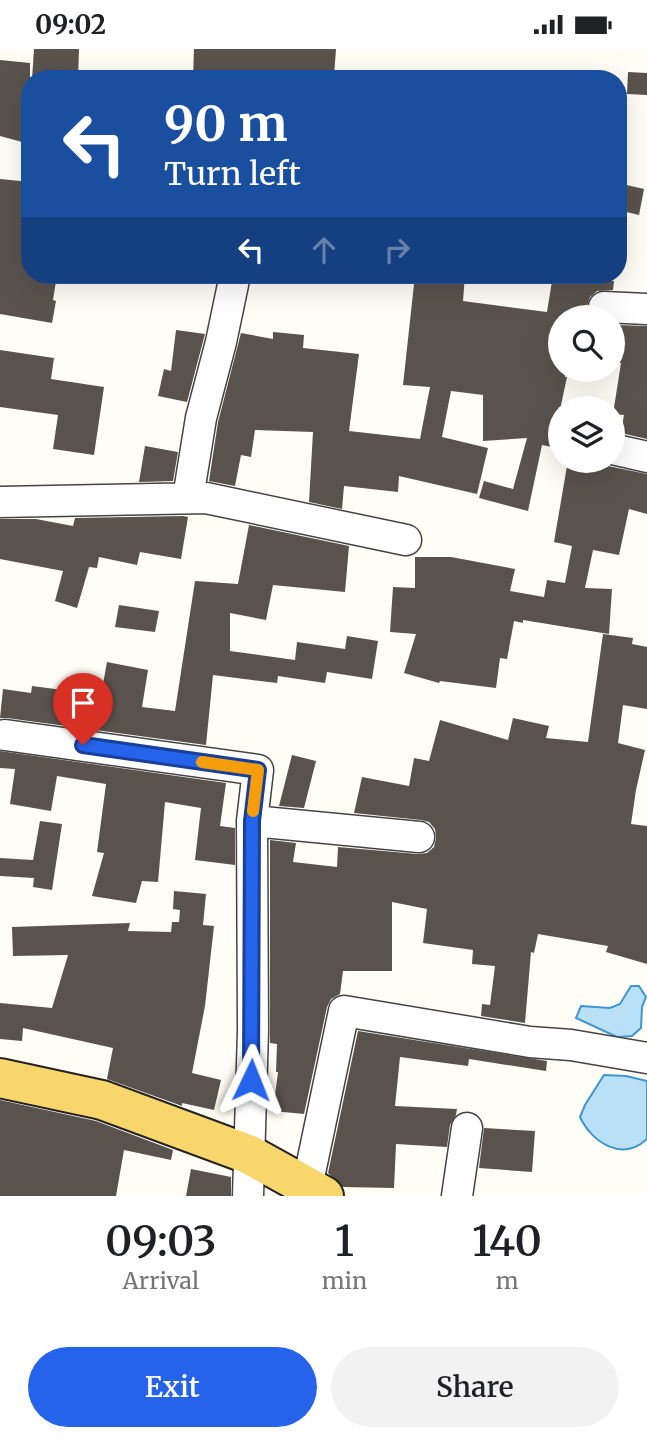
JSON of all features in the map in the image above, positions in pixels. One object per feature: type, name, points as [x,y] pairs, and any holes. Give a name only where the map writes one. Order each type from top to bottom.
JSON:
[{"type":"main road","points":[[0,1077],[102,1100],[248,1154],[315,1191]]},
{"type":"street","points":[[188,498],[201,418],[233,284]]},
{"type":"street","points":[[625,308],[647,309]]},
{"type":"street","points":[[625,452],[647,457]]},
{"type":"street","points":[[0,502],[188,498],[218,500],[406,540]]},
{"type":"street","points":[[5,735],[258,770],[252,821],[253,1031],[248,1196]]},
{"type":"street","points":[[252,821],[419,837]]},
{"type":"street","points":[[315,1191],[344,1011],[530,1042],[571,1045],[647,1058]]},
{"type":"street","points":[[457,1196],[467,1128]]},
{"type":"water","points":[[631,986],[639,986],[646,997],[642,1007],[641,1028],[632,1036],[617,1037],[576,1018],[581,1006],[610,1008],[620,1004]]},
{"type":"water","points":[[604,1075],[647,1081],[647,1139],[638,1146],[618,1149],[609,1146],[592,1135],[580,1117]]},
{"type":"building","points":[[34,49],[79,49],[78,70],[33,70]]},
{"type":"building","points":[[194,49],[336,49],[334,70],[193,70]]},
{"type":"building","points":[[0,60],[30,63],[30,70],[21,70],[21,142],[0,136]]},
{"type":"building","points":[[628,72],[647,73],[647,95],[627,94]]},
{"type":"building","points":[[0,179],[21,181],[21,284],[56,284],[53,300],[56,301],[52,323],[0,314]]},
{"type":"building","points":[[627,185],[644,189],[639,215],[627,212]]},
{"type":"building","points":[[414,284],[464,284],[463,301],[547,312],[548,306],[548,382],[566,382],[563,396],[548,396],[548,446],[542,445],[528,511],[479,498],[484,481],[513,489],[527,438],[483,441],[483,395],[451,391],[442,437],[488,448],[477,494],[399,476],[398,492],[344,486],[342,509],[309,502],[313,432],[255,430],[251,457],[241,455],[235,486],[209,481],[218,422],[241,333],[273,339],[273,332],[304,335],[303,348],[359,354],[349,431],[420,439],[430,387],[403,385]]},
{"type":"building","points":[[552,284],[614,284],[613,290],[597,291],[590,297],[587,305],[548,305]]},
{"type":"building","points":[[625,325],[647,326],[647,439],[625,434],[625,396],[616,396],[618,382],[625,382]]},
{"type":"building","points":[[176,330],[205,334],[187,402],[158,396],[164,369],[171,371]]},
{"type":"building","points":[[0,350],[54,358],[51,379],[104,387],[94,455],[53,449],[58,415],[0,407]]},
{"type":"building","points":[[145,446],[178,452],[173,481],[139,482]]},
{"type":"building","points":[[625,469],[647,474],[647,514],[629,509],[619,555],[593,550],[585,588],[612,589],[609,634],[523,620],[523,623],[514,621],[507,659],[500,658],[496,688],[439,683],[404,673],[416,634],[390,632],[393,587],[415,588],[415,557],[451,557],[515,569],[510,591],[544,597],[547,580],[565,583],[572,546],[554,542],[566,473],[625,473]]},
{"type":"building","points":[[188,517],[181,559],[140,552],[137,565],[99,557],[97,568],[89,567],[77,608],[55,601],[63,571],[0,559],[0,519],[36,519],[73,526],[75,518]]},
{"type":"building","points":[[249,525],[349,546],[345,592],[273,585],[266,620],[230,613],[230,651],[295,660],[297,642],[345,649],[347,636],[378,641],[372,679],[327,672],[325,683],[278,676],[277,683],[213,675],[206,745],[0,718],[3,689],[31,693],[32,686],[101,695],[107,662],[148,670],[142,707],[175,711],[195,581],[238,584]]},
{"type":"building","points":[[119,605],[159,611],[155,632],[115,627]]},
{"type":"building","points":[[603,634],[633,638],[632,644],[647,647],[647,709],[623,705],[618,743],[645,750],[631,824],[647,826],[647,964],[606,952],[608,946],[538,934],[534,953],[531,952],[525,1023],[481,1016],[482,1004],[490,1005],[495,966],[472,964],[473,950],[423,943],[427,909],[392,902],[392,971],[343,971],[340,994],[331,999],[327,1007],[304,1114],[273,1111],[278,1072],[277,1044],[270,1043],[270,840],[296,843],[293,862],[337,867],[338,847],[427,853],[434,847],[436,838],[435,829],[429,822],[354,813],[362,777],[409,786],[414,758],[429,761],[440,720],[508,740],[513,718],[549,726],[546,738],[588,742]]},
{"type":"building","points":[[0,751],[226,783],[220,826],[235,828],[235,865],[195,860],[201,808],[165,802],[158,882],[142,881],[136,903],[92,896],[104,853],[97,852],[106,784],[57,776],[51,811],[10,804],[15,769],[0,768]]},
{"type":"building","points":[[292,755],[316,761],[304,808],[279,806]]},
{"type":"building","points":[[40,821],[62,824],[52,890],[33,887],[34,878],[0,876],[0,858],[33,860]]},
{"type":"building","points":[[174,891],[206,894],[203,925],[214,926],[205,1006],[192,1073],[221,1080],[214,1110],[182,1103],[182,1106],[107,1079],[113,1048],[23,1028],[22,1041],[0,1039],[0,1003],[52,1008],[68,955],[13,956],[12,927],[130,923],[128,931],[171,932],[172,922],[179,922],[180,910],[173,909]]},
{"type":"building","points":[[358,1031],[547,1061],[546,1071],[469,1059],[468,1066],[400,1057],[395,1106],[457,1109],[450,1125],[447,1147],[396,1144],[394,1188],[343,1187],[328,1173]]},
{"type":"building","points":[[0,1100],[96,1121],[173,1150],[171,1160],[124,1150],[116,1196],[0,1196]]},
{"type":"building","points":[[484,1128],[535,1131],[532,1172],[479,1168]]},
{"type":"building","points":[[191,1169],[231,1177],[231,1196],[186,1196]]},
{"type":"slow traffic","points":[[202,762],[258,770],[253,811]]},
{"type":"route","points":[[83,745],[258,770],[252,821],[251,1080]]}]
